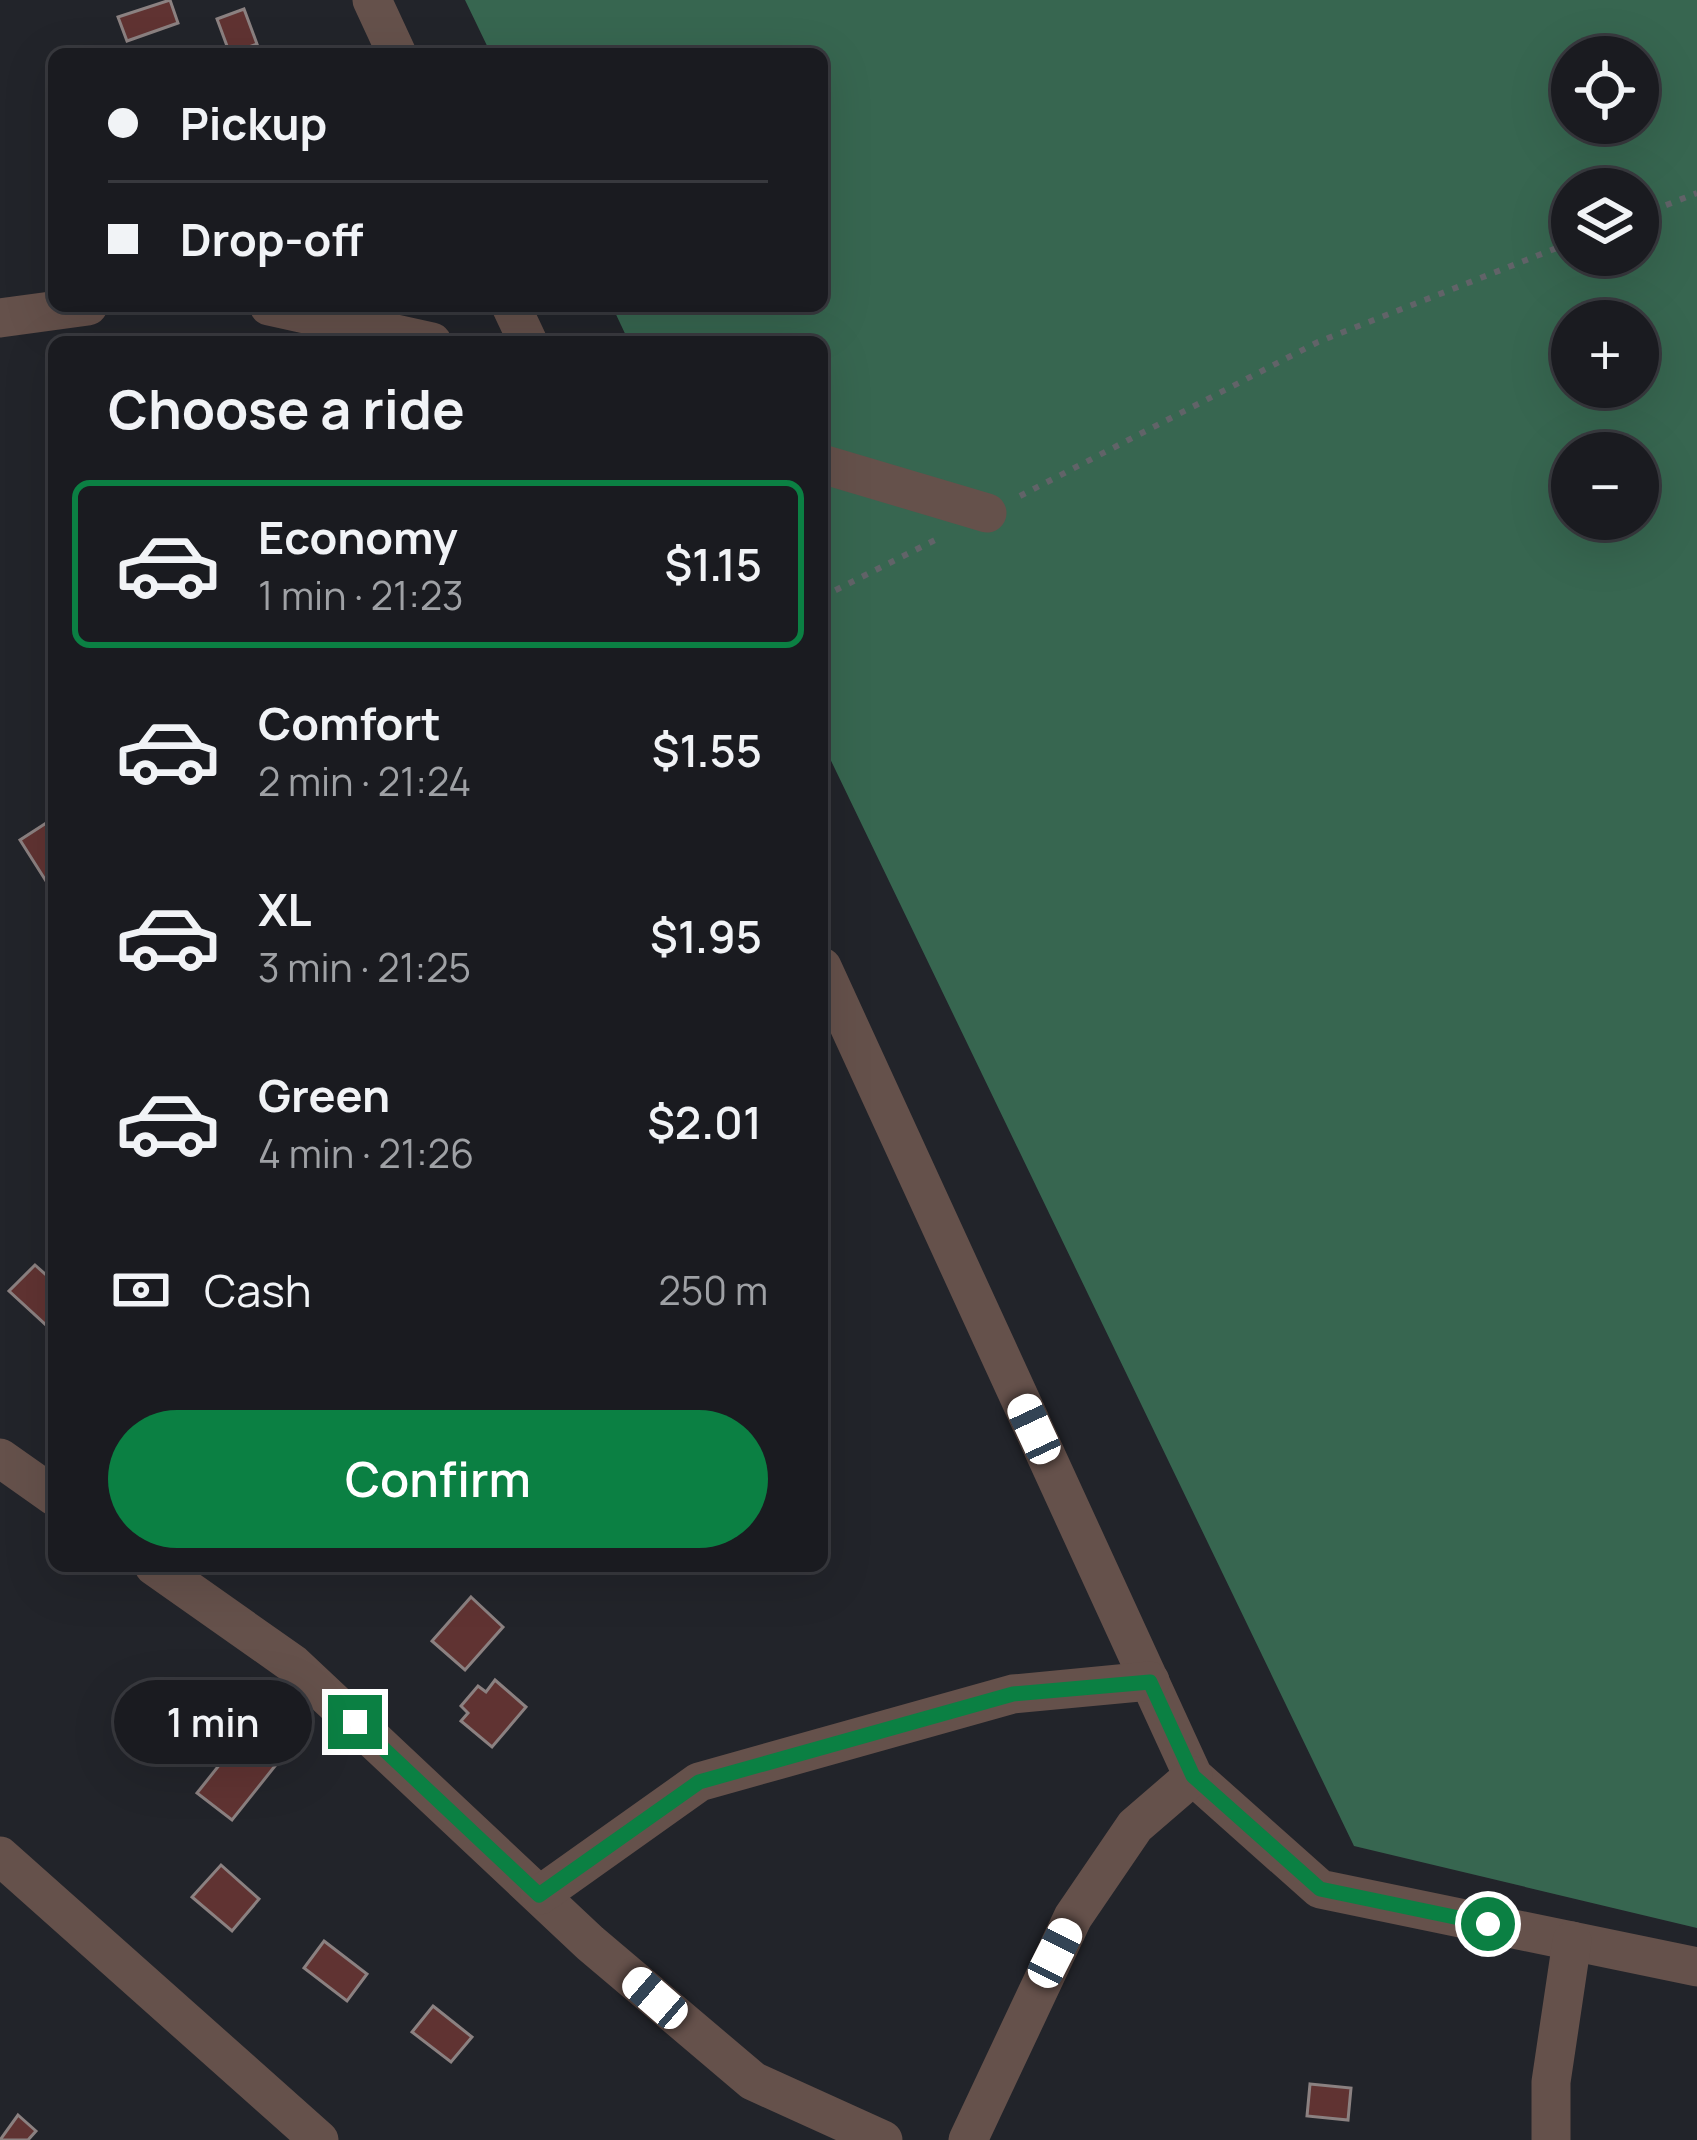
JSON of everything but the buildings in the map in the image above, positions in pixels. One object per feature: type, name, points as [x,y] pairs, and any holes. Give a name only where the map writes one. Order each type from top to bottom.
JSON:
[{"type":"street","points":[[372,0],[394,48]]},
{"type":"street","points":[[0,318],[48,311]]},
{"type":"street","points":[[296,312],[405,336]]},
{"type":"street","points":[[828,466],[987,513]]},
{"type":"street","points":[[828,980],[1193,1776],[1320,1889],[1697,1967]]},
{"type":"street","points":[[0,1458],[48,1492]]},
{"type":"street","points":[[163,1572],[293,1664],[539,1895],[752,2081],[814,2126],[884,2140]]},
{"type":"street","points":[[539,1895],[699,1782],[1013,1694],[1150,1682]]},
{"type":"street","points":[[968,2140],[1073,1917],[1135,1826],[1193,1776]]},
{"type":"street","points":[[0,1856],[319,2140]]},
{"type":"street","points":[[1551,2140],[1552,2083],[1572,1941]]},
{"type":"path","points":[[1659,208],[1697,193]]},
{"type":"path","points":[[828,595],[1318,342],[1551,250]]},
{"type":"green space","points":[[465,0],[1697,0],[1697,1928],[1354,1846],[828,754],[828,336],[626,336],[615,312],[828,312],[828,48],[488,48]]},
{"type":"route","points":[[355,1722],[539,1895],[699,1782],[1013,1694],[1150,1682],[1193,1776],[1320,1889],[1488,1924]]}]
